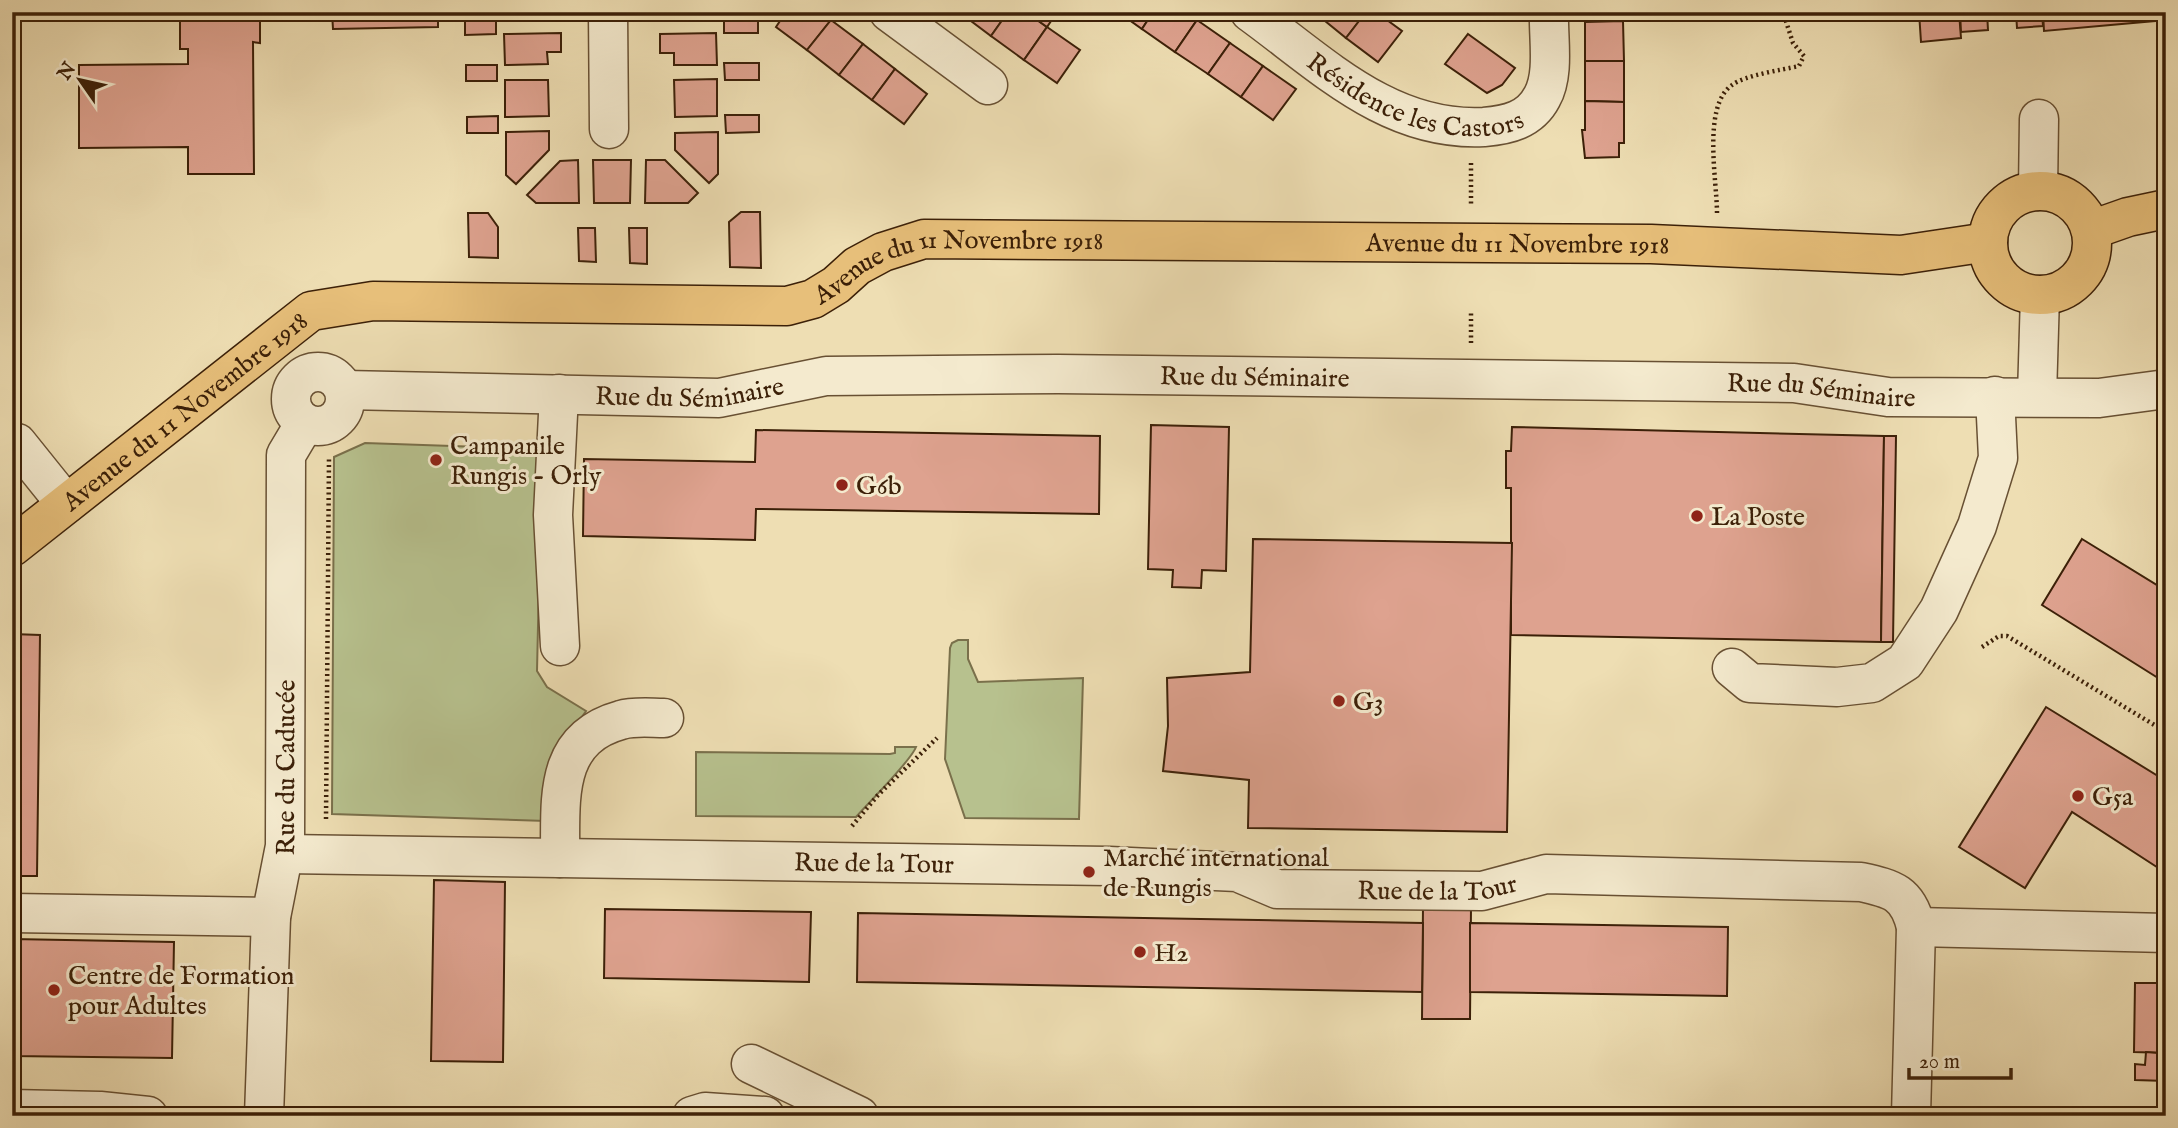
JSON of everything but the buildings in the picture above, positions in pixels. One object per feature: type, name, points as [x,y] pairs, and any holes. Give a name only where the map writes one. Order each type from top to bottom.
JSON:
[{"type":"main road","points":[[2038,191],[2056,193],[2072,201],[2084,214],[2091,230],[2093,246],[2081,275],[2070,286],[2040,295],[2017,289],[1998,273],[1990,258],[1991,226],[2009,201],[2038,191]]},
{"type":"main road","points":[[2091,230],[2128,217],[2166,209]]},
{"type":"main road","name":"Avenue du 11 Novembre 1918","points":[[12,547],[311,311],[373,301],[787,306],[813,299],[836,285],[857,266],[883,252],[924,239],[1715,247],[1901,255],[1989,242]]},
{"type":"street","points":[[608,12],[609,129]]},
{"type":"street","points":[[889,12],[988,85]]},
{"type":"street","name":"Résidence les Castors","points":[[1250,12],[1379,105],[1413,120],[1471,128],[1510,125],[1533,110],[1543,96],[1548,79],[1549,12]]},
{"type":"street","points":[[2038,191],[2039,119]]},
{"type":"street","points":[[2037,396],[2040,295]]},
{"type":"street","points":[[276,338],[306,374]]},
{"type":"street","points":[[315,371],[333,375],[345,390],[346,399],[339,416],[323,426],[298,434],[291,395],[293,387],[306,374],[315,371]]},
{"type":"street","name":"Rue du Séminaire","points":[[345,390],[719,398],[826,376],[1058,374],[1794,383],[1888,397],[2099,398],[2166,389]]},
{"type":"street","points":[[559,394],[553,515],[559,646]]},
{"type":"street","points":[[1732,668],[1750,683],[1837,687],[1872,683],[1905,662],[1940,610],[1977,526],[1998,458],[1995,396]]},
{"type":"street","name":"Rue du Caducée","points":[[264,1116],[271,917],[284,854],[286,454],[298,434]]},
{"type":"street","points":[[12,443],[17,443],[66,503]]},
{"type":"street","points":[[560,858],[561,789],[566,765],[580,742],[622,719],[664,718]]},
{"type":"street","name":"Rue de la Tour","points":[[284,854],[1122,867],[1237,872],[1277,889],[1482,891],[1546,874],[1838,879],[1891,889],[1911,906],[1916,927],[1911,1116]]},
{"type":"street","points":[[12,913],[271,917]]},
{"type":"street","points":[[1916,927],[2166,933]]},
{"type":"street","points":[[751,1064],[859,1116]]},
{"type":"street","points":[[12,1109],[100,1111],[148,1116]]},
{"type":"street","points":[[692,1116],[705,1112],[765,1116]]},
{"type":"path","points":[[1715,247],[1714,128],[1719,97],[1734,83],[1799,66],[1804,56],[1793,43],[1783,12]]},
{"type":"path","points":[[1471,128],[1471,214]]},
{"type":"path","points":[[1471,312],[1471,347]]},
{"type":"path","points":[[298,434],[329,449],[327,855]]},
{"type":"path","points":[[1982,647],[1998,636],[2007,636],[2165,731]]},
{"type":"path","points":[[848,833],[878,796],[937,737]]},
{"type":"green space","points":[[365,443],[542,449],[537,671],[547,687],[586,711],[548,767],[546,821],[332,814],[334,457]]},
{"type":"green space","points":[[968,640],[968,659],[978,682],[1083,678],[1079,819],[965,818],[945,759],[950,648],[952,643]]},
{"type":"green space","points":[[895,747],[916,747],[856,817],[696,816],[696,752],[890,754],[895,753]]},
{"type":"place","name":"Campanile Rungis - Orly","points":[[436,460]]},
{"type":"place","name":"G6b","points":[[842,485]]},
{"type":"place","name":"La Poste","points":[[1697,516]]},
{"type":"place","name":"G3","points":[[1339,701]]},
{"type":"place","name":"G5a","points":[[2078,796]]},
{"type":"place","name":"Marché international de Rungis","points":[[1089,872]]},
{"type":"place","name":"H2","points":[[1140,952]]},
{"type":"place","name":"Centre de Formation pour Adultes","points":[[54,990]]}]
